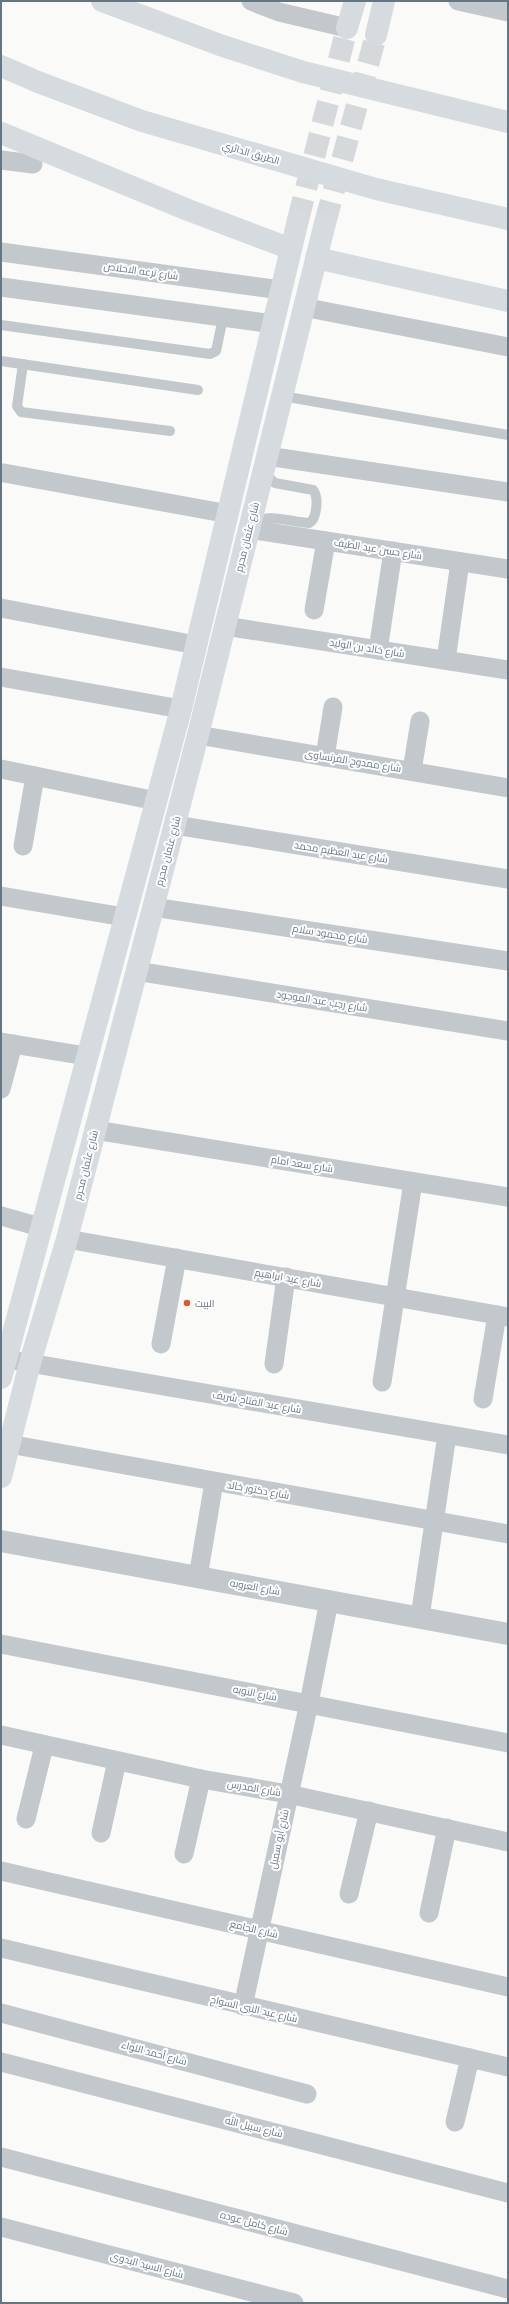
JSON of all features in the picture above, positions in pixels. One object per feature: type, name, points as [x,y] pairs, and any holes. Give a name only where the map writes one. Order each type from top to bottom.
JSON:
[{"type":"main road","points":[[102,1],[213,42],[303,72],[508,122]]},
{"type":"main road","points":[[347,28],[355,1]]},
{"type":"main road","points":[[376,34],[384,1]]},
{"type":"main road","name":"الطريق الدائري","points":[[1,66],[38,82],[150,123],[376,189],[508,219]]},
{"type":"main road","points":[[1,134],[188,210],[291,249]]},
{"type":"main road","points":[[4,1368],[40,1226],[181,709],[229,514],[298,220]]},
{"type":"main road","name":"شارع عثمان محرم","points":[[1,1477],[30,1364],[68,1239],[198,735],[303,307],[326,223]]},
{"type":"main road","points":[[316,258],[508,301]]},
{"type":"street","points":[[251,1],[279,12],[347,28]]},
{"type":"street","points":[[458,1],[508,12]]},
{"type":"street","points":[[1,160],[33,164]]},
{"type":"street","name":"شارع ترعه الاخلاص","points":[[1,252],[281,290]]},
{"type":"street","points":[[1,287],[273,324]]},
{"type":"street","points":[[303,307],[508,347]]},
{"type":"street","points":[[265,464],[508,492]]},
{"type":"street","points":[[4,473],[229,514]]},
{"type":"street","name":"شارع حسن عبد الطيف","points":[[249,527],[326,541],[508,569]]},
{"type":"street","points":[[314,610],[326,541]]},
{"type":"street","points":[[378,650],[393,551]]},
{"type":"street","points":[[446,660],[460,562]]},
{"type":"street","points":[[1,608],[196,645]]},
{"type":"street","name":"شارع خالد بن الوليد","points":[[225,626],[508,670]]},
{"type":"street","points":[[1,677],[181,709]]},
{"type":"street","points":[[325,757],[332,707]]},
{"type":"street","points":[[412,771],[420,721]]},
{"type":"street","name":"شارع ممدوح الفرنساوى","points":[[198,735],[508,788]]},
{"type":"street","points":[[1,768],[156,801]]},
{"type":"street","points":[[23,846],[35,776]]},
{"type":"street","name":"شارع عبد العظيم محمد","points":[[175,825],[508,879]]},
{"type":"street","points":[[1,896],[124,917]]},
{"type":"street","name":"شارع محمود سلام","points":[[153,907],[508,961]]},
{"type":"street","name":"شارع رجب عبد الموجود","points":[[136,971],[508,1032]]},
{"type":"street","points":[[1,1089],[7,1043],[86,1056]]},
{"type":"street","name":"شارع سعد امام","points":[[95,1130],[508,1197]]},
{"type":"street","points":[[382,1382],[413,1182]]},
{"type":"street","points":[[1,1216],[40,1226]]},
{"type":"street","name":"شارع عيد ابراهيم","points":[[68,1239],[502,1316]]},
{"type":"street","points":[[161,1344],[177,1258]]},
{"type":"street","points":[[274,1364],[286,1277]]},
{"type":"street","points":[[483,1400],[502,1316]]},
{"type":"street","name":"شارع عبد الفتاح شريف","points":[[4,1368],[30,1364],[508,1445]]},
{"type":"street","points":[[420,1617],[447,1435]]},
{"type":"street","name":"شارع دكتور خالد","points":[[9,1444],[508,1534]]},
{"type":"street","points":[[198,1577],[214,1482]]},
{"type":"street","name":"شارع العروبه","points":[[1,1541],[508,1634]]},
{"type":"street","name":"شارع أبو سمبل","points":[[243,2006],[309,1703],[329,1601]]},
{"type":"street","name":"شارع النوبه","points":[[1,1644],[508,1743]]},
{"type":"street","name":"شارع المدرس","points":[[1,1735],[44,1746],[201,1779],[288,1794],[508,1842]]},
{"type":"street","points":[[26,1819],[44,1746]]},
{"type":"street","points":[[101,1833],[117,1761]]},
{"type":"street","points":[[184,1854],[201,1779]]},
{"type":"street","points":[[349,1894],[369,1811]]},
{"type":"street","points":[[429,1913],[447,1828]]},
{"type":"street","name":"شارع الجامع","points":[[1,1872],[508,1987]]},
{"type":"street","name":"شارع عبد النبى السواح","points":[[1,1948],[508,2067]]},
{"type":"street","name":"شارع أحمد اللواء","points":[[1,2013],[307,2094]]},
{"type":"street","points":[[455,2122],[470,2058]]},
{"type":"street","name":"شارع سبيل الله","points":[[1,2062],[508,2193]]},
{"type":"street","name":"شارع كامل عوده","points":[[1,2157],[508,2289]]},
{"type":"street","name":"شارع السيد البدوى","points":[[1,2227],[294,2303]]},
{"type":"lane","points":[[1,326],[210,354],[216,351],[223,318]]},
{"type":"lane","points":[[1,361],[198,390]]},
{"type":"lane","points":[[22,364],[17,406],[21,412],[170,431]]},
{"type":"lane","points":[[282,396],[508,435]]},
{"type":"lane","points":[[249,527],[261,518],[309,523],[314,518],[317,497],[313,490],[275,483],[266,477],[265,464]]},
{"type":"tunnel","points":[[298,220],[347,28]]},
{"type":"tunnel","points":[[325,223],[376,35]]},
{"type":"place","name":"البيت","points":[[187,1303]]}]
